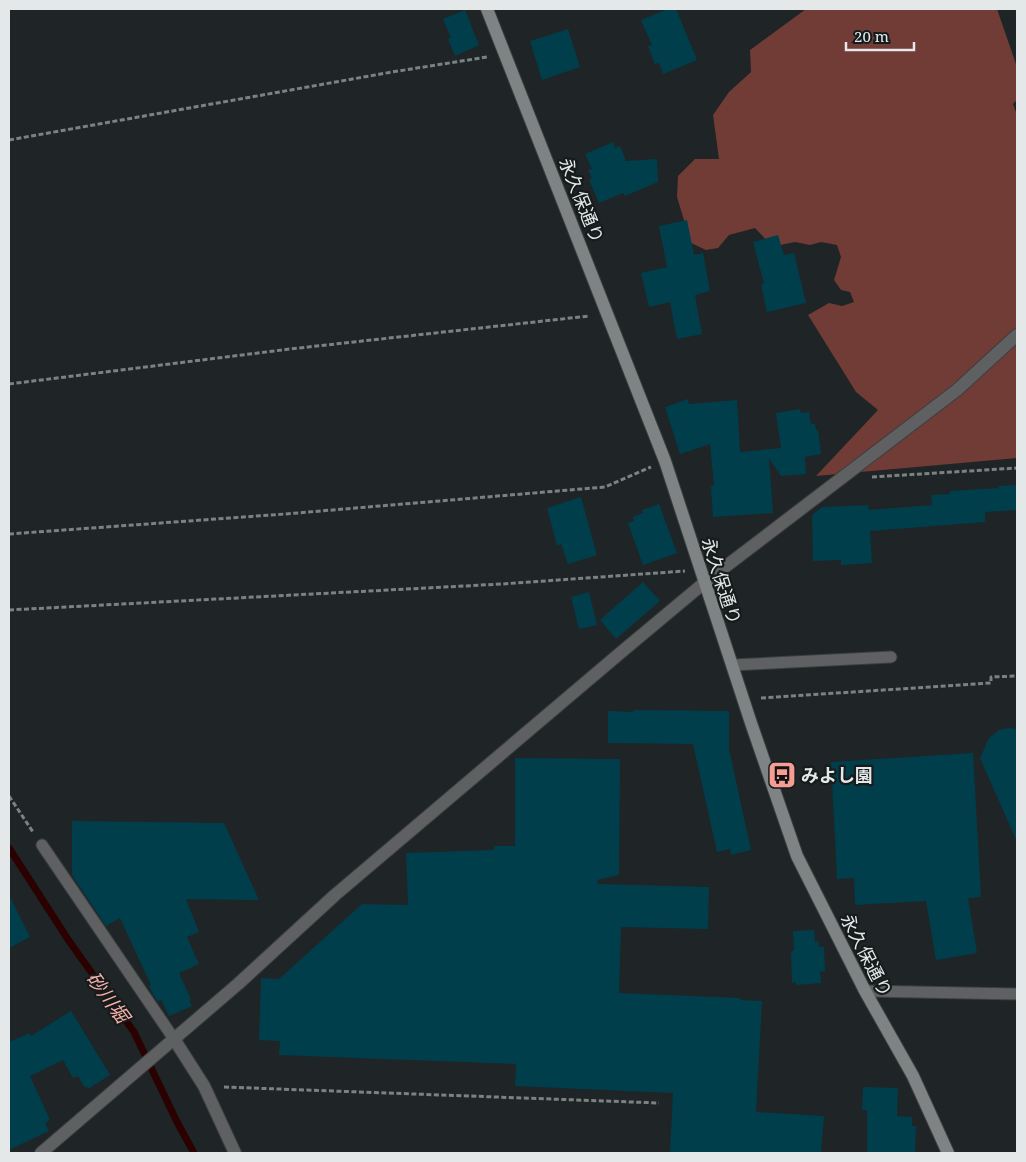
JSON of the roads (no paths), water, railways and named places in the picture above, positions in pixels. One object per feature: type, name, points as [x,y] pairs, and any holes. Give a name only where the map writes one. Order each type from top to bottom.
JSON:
[{"type":"street","name":"永久保通り","points":[[487,9],[665,461],[743,700],[797,856],[865,991],[913,1076],[948,1153]]},
{"type":"street","points":[[40,1153],[171,1042],[335,895],[702,577],[957,390],[1017,334]]},
{"type":"street","points":[[171,1042],[204,1086],[235,1153]]},
{"type":"lane","points":[[732,665],[891,657]]},
{"type":"lane","points":[[42,845],[171,1042]]},
{"type":"lane","points":[[865,991],[1017,994]]},
{"type":"waterway","name":"砂川堀","points":[[9,848],[69,941],[134,1032],[194,1153]]},
{"type":"place","name":"みよし園","points":[[782,775]]}]
